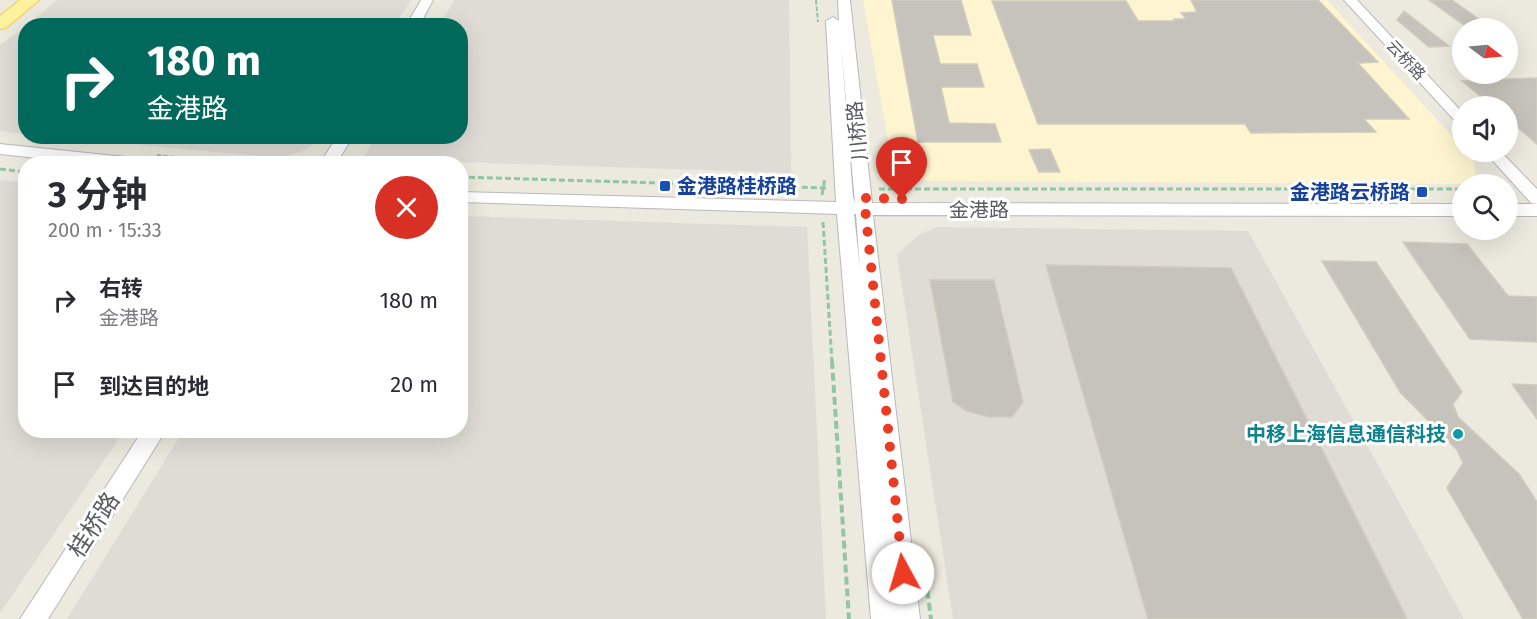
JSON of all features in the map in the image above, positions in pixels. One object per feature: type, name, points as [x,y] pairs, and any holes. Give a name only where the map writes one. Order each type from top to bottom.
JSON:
[{"type":"main road","points":[[0,7],[9,0]]},
{"type":"main road","points":[[0,24],[32,0]]},
{"type":"street","points":[[417,18],[427,0]]},
{"type":"street","name":"川桥路","points":[[831,0],[908,619]]},
{"type":"street","name":"川桥路","points":[[844,0],[854,198],[884,619]]},
{"type":"street","name":"云桥路","points":[[1350,0],[1452,109]]},
{"type":"street","points":[[0,148],[72,156]]},
{"type":"street","points":[[0,160],[18,162]]},
{"type":"street","points":[[1503,162],[1537,198]]},
{"type":"street","name":"金港路","points":[[468,186],[822,198]]},
{"type":"street","name":"金港路","points":[[468,197],[1452,198]]},
{"type":"street","name":"金港路","points":[[854,198],[1452,210]]},
{"type":"street","points":[[1518,198],[1537,198]]},
{"type":"street","points":[[1518,210],[1537,210]]},
{"type":"street","name":"桂桥路","points":[[33,619],[150,438]]},
{"type":"path","points":[[816,0],[818,22]]},
{"type":"path","points":[[0,169],[18,171]]},
{"type":"path","points":[[827,172],[822,198],[849,619]]},
{"type":"path","points":[[468,177],[822,198],[1452,189]]},
{"type":"shaded area","points":[[57,0],[411,0],[399,18],[35,18]]},
{"type":"shaded area","points":[[454,0],[789,0],[791,173],[468,162],[468,156],[365,156],[371,144],[468,144],[468,18],[444,18]]},
{"type":"shaded area","points":[[863,0],[1327,0],[1452,136],[1452,162],[1474,162],[1476,174],[1452,174],[1452,184],[928,181],[907,177],[893,168]]},
{"type":"shaded area","points":[[18,32],[18,133],[0,131],[0,45]]},
{"type":"shaded area","points":[[130,144],[314,144],[303,151],[286,156],[258,156]]},
{"type":"shaded area","points":[[0,180],[18,182],[18,438],[119,438],[0,613]]},
{"type":"shaded area","points":[[468,216],[807,227],[826,619],[67,619],[179,438],[468,438]]},
{"type":"shaded area","points":[[936,227],[1248,231],[1464,619],[953,619],[897,255],[917,236]]},
{"type":"building","points":[[892,0],[961,0],[971,35],[933,35],[940,64],[977,64],[984,87],[941,87],[949,123],[995,124],[1001,142],[918,142]]},
{"type":"building","points":[[1191,0],[1318,0],[1378,62],[1358,63],[1409,119],[1364,119],[1376,132],[1251,133],[1245,124],[1038,124],[992,1],[1126,1],[1138,21],[1175,21],[1174,19],[1186,19],[1181,13],[1197,12]]},
{"type":"building","points":[[1429,0],[1452,0],[1477,18],[1454,18]]},
{"type":"building","points":[[1404,11],[1449,46],[1429,47],[1397,20]]},
{"type":"building","points":[[1537,78],[1537,144],[1518,128],[1518,96],[1480,96],[1466,84],[1518,84],[1518,79]]},
{"type":"building","points":[[1050,149],[1060,172],[1039,172],[1029,150]]},
{"type":"building","points":[[1403,242],[1467,244],[1508,296],[1537,297],[1537,342],[1470,339]]},
{"type":"building","name":"中移上海信息通信科技","points":[[1322,261],[1376,262],[1462,392],[1453,404],[1458,417],[1519,474],[1537,502],[1537,619],[1523,619],[1447,488],[1463,463],[1457,450],[1400,392]]},
{"type":"building","points":[[1046,265],[1231,268],[1407,619],[1148,619]]},
{"type":"building","points":[[930,280],[994,280],[1023,402],[1012,417],[989,417],[967,411],[953,402]]},
{"type":"building","points":[[1512,384],[1537,385],[1537,419]]},
{"type":"place","name":"金港路桂桥路","points":[[665,186]]},
{"type":"place","name":"金港路云桥路","points":[[1422,192]]},
{"type":"place","name":"中移上海信息通信科技","points":[[1458,434]]},
{"type":"route","points":[[902,199],[864,198],[870,275],[903,573]]}]
